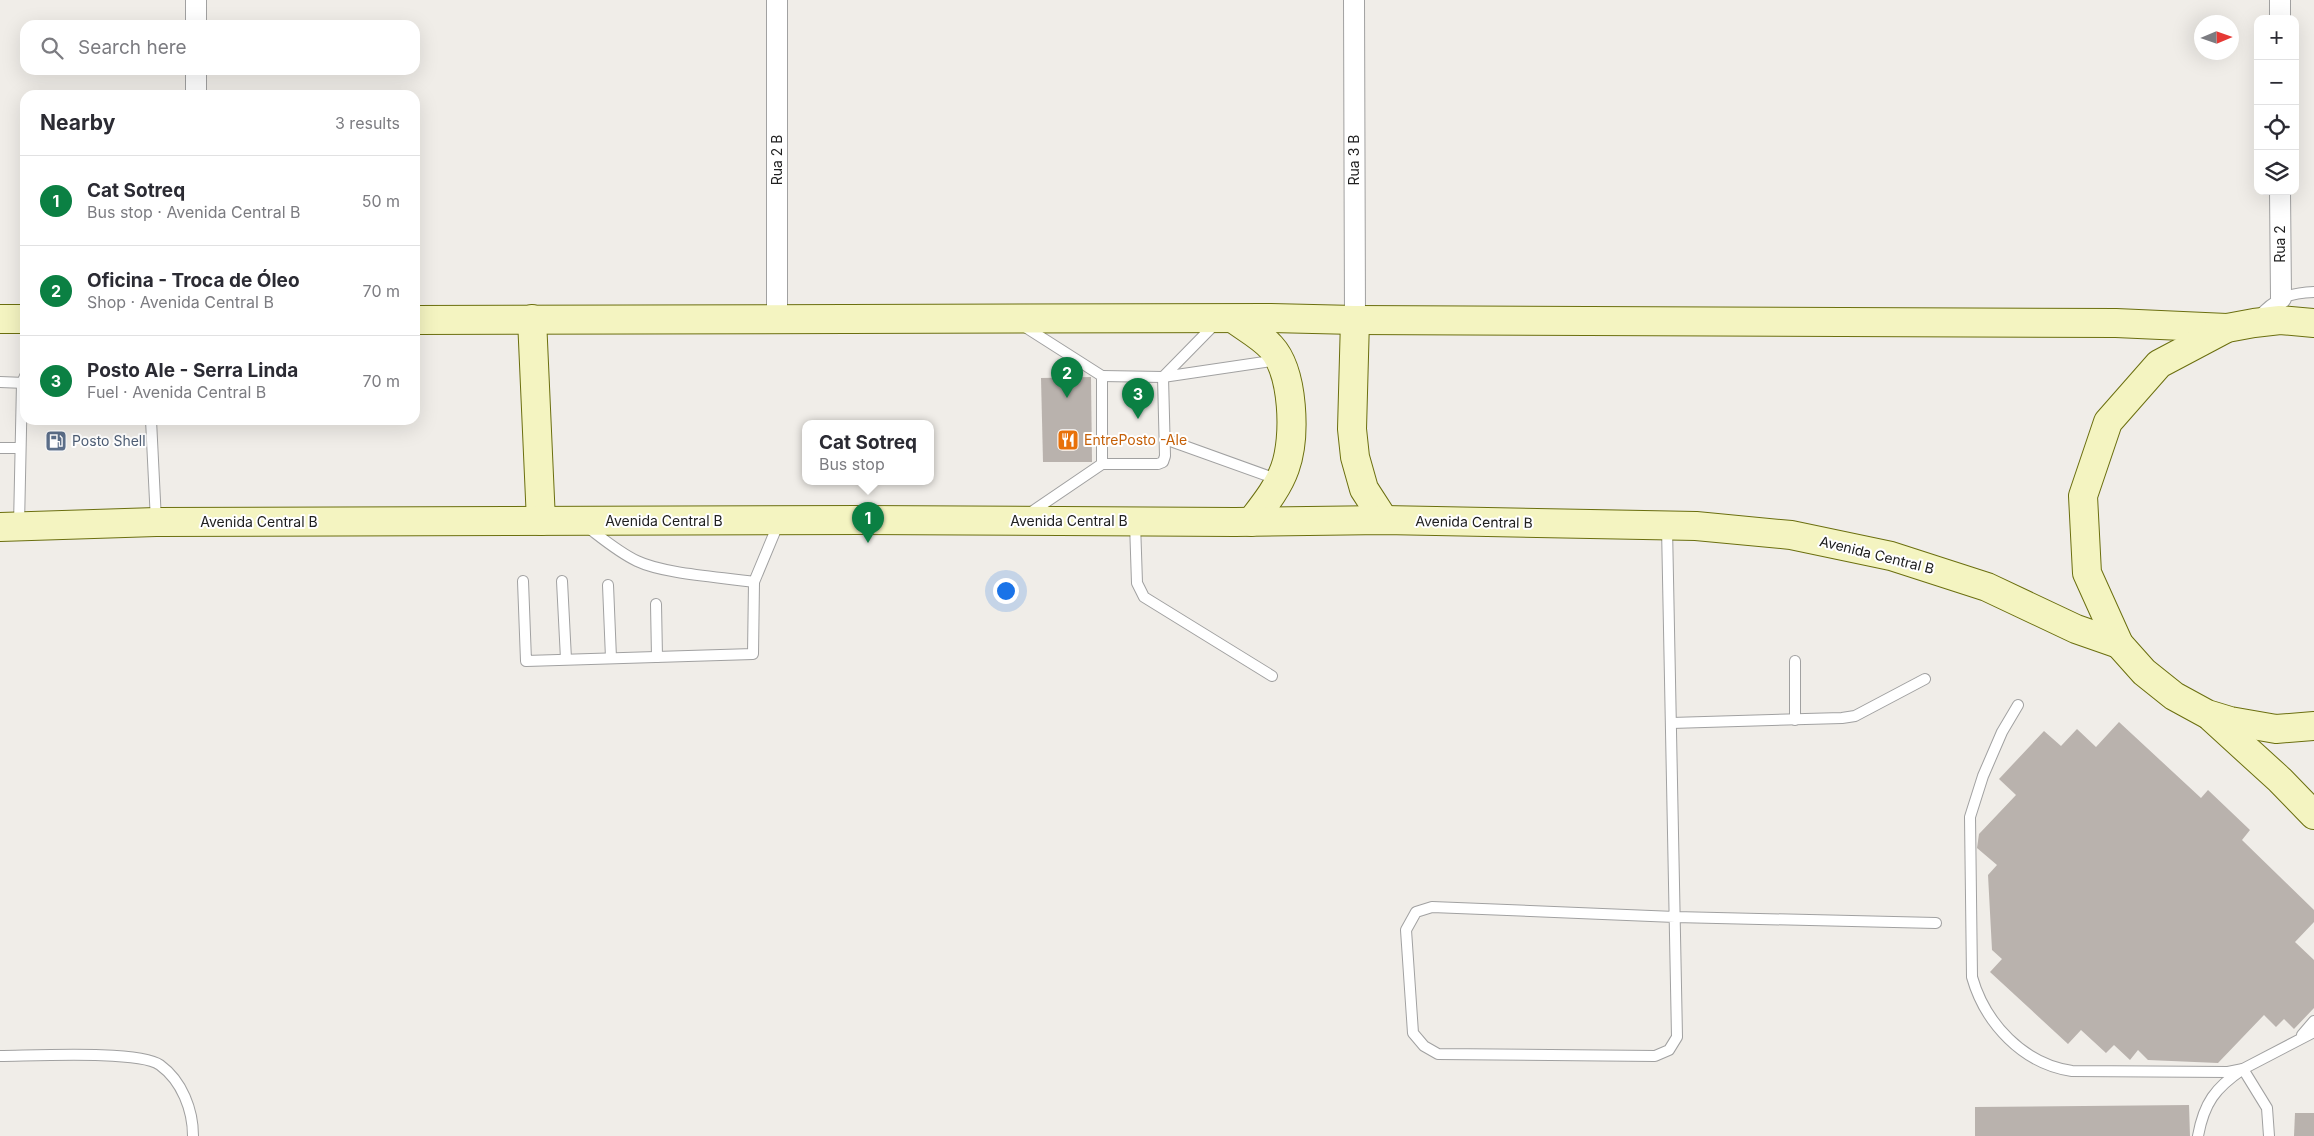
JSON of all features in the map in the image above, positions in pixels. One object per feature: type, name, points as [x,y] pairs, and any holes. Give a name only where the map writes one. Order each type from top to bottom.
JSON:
[{"type":"main road","points":[[420,320],[1271,318],[1355,320],[2116,323],[2228,328]]},
{"type":"main road","points":[[0,319],[20,320]]},
{"type":"main road","points":[[532,319],[541,521]]},
{"type":"main road","points":[[1227,319],[1271,347],[1286,377],[1289,396],[1291,441],[1286,466],[1280,480],[1251,522]]},
{"type":"main road","points":[[1355,320],[1352,429],[1355,457],[1364,489],[1384,520]]},
{"type":"main road","points":[[2314,323],[2280,320],[2254,322],[2228,328],[2159,364],[2108,422],[2083,496],[2087,573],[2120,644],[2144,672],[2174,696],[2207,714],[2253,726],[2276,729],[2314,726]]},
{"type":"main road","name":"Avenida Central B","points":[[6,530],[156,522],[780,520],[1251,522],[1384,520],[1737,528],[1782,534],[1891,556],[1987,586],[2076,629],[2120,644]]},
{"type":"main road","points":[[2207,714],[2313,815]]},
{"type":"street","points":[[196,0],[196,20]]},
{"type":"street","name":"Rua 2 B","points":[[777,0],[777,320]]},
{"type":"street","name":"Rua 3 B","points":[[1354,0],[1355,320]]},
{"type":"street","points":[[2280,0],[2280,15]]},
{"type":"street","points":[[196,75],[196,90]]},
{"type":"street","name":"Rua 2","points":[[2280,195],[2280,298]]},
{"type":"lane","points":[[2254,322],[2267,307],[2280,298],[2295,293],[2314,292]]},
{"type":"lane","points":[[1013,319],[1102,376],[1163,377],[1278,360]]},
{"type":"lane","points":[[1018,521],[1102,464],[1158,464],[1163,462],[1165,456],[1163,377],[1227,319]]},
{"type":"lane","points":[[1102,376],[1102,464]]},
{"type":"lane","points":[[0,382],[20,381]]},
{"type":"lane","points":[[6,530],[20,448],[21,425]]},
{"type":"lane","points":[[152,425],[156,522]]},
{"type":"lane","points":[[1164,439],[1280,480]]},
{"type":"lane","points":[[0,448],[20,448]]},
{"type":"lane","points":[[523,582],[526,661],[753,654],[754,582],[780,520]]},
{"type":"lane","points":[[580,521],[621,552],[638,562],[658,568],[754,582]]},
{"type":"lane","points":[[1135,522],[1137,583],[1144,598],[1272,676]]},
{"type":"lane","points":[[1667,526],[1675,917],[1677,1037],[1669,1050],[1656,1056],[1438,1054],[1424,1046],[1413,1032],[1406,930],[1416,912],[1432,907],[1675,917],[1936,923]]},
{"type":"lane","points":[[562,581],[566,659]]},
{"type":"lane","points":[[608,585],[611,658]]},
{"type":"lane","points":[[656,604],[657,657]]},
{"type":"lane","points":[[1795,661],[1795,720]]},
{"type":"lane","points":[[1671,723],[1795,720],[1855,716],[1925,679]]},
{"type":"lane","points":[[2018,705],[2002,732],[1983,776],[1970,817],[1972,977],[1976,994],[1985,1010],[2011,1041],[2027,1055],[2058,1069],[2072,1071],[2228,1072],[2243,1069]]},
{"type":"lane","points":[[2300,1038],[2314,1021]]},
{"type":"lane","points":[[2198,1136],[2208,1103],[2223,1083],[2243,1069],[2314,1032]]},
{"type":"lane","points":[[0,1056],[130,1056],[160,1064],[183,1090],[193,1128],[193,1136]]},
{"type":"lane","points":[[2243,1069],[2266,1108],[2268,1136]]},
{"type":"building","points":[[1091,377],[1092,462],[1043,462],[1041,378]]},
{"type":"building","points":[[2119,722],[2201,798],[2208,790],[2250,830],[2242,840],[2314,910],[2314,922],[2295,942],[2314,960],[2314,1008],[2294,1029],[2284,1019],[2276,1027],[2264,1015],[2218,1063],[2148,1060],[2138,1050],[2130,1060],[2114,1045],[2106,1053],[2081,1030],[2068,1044],[1990,972],[2002,959],[1992,950],[1988,875],[1997,865],[1977,848],[1979,834],[2016,795],[1999,779],[2044,731],[2061,746],[2077,729],[2096,747]]},
{"type":"building","points":[[2189,1105],[2190,1136],[1975,1136],[1975,1107]]},
{"type":"building","points":[[2295,1113],[2314,1113],[2314,1136],[2294,1136]]},
{"type":"place","name":"Oficina - Troca de Óleo","points":[[1067,398]]},
{"type":"place","name":"Posto Ale - Serra Linda","points":[[1138,419]]},
{"type":"place","name":"EntrePosto -Ale","points":[[1068,440]]},
{"type":"place","name":"Posto Shell","points":[[56,441]]},
{"type":"place","name":"Cat Sotreq","points":[[868,543]]}]
